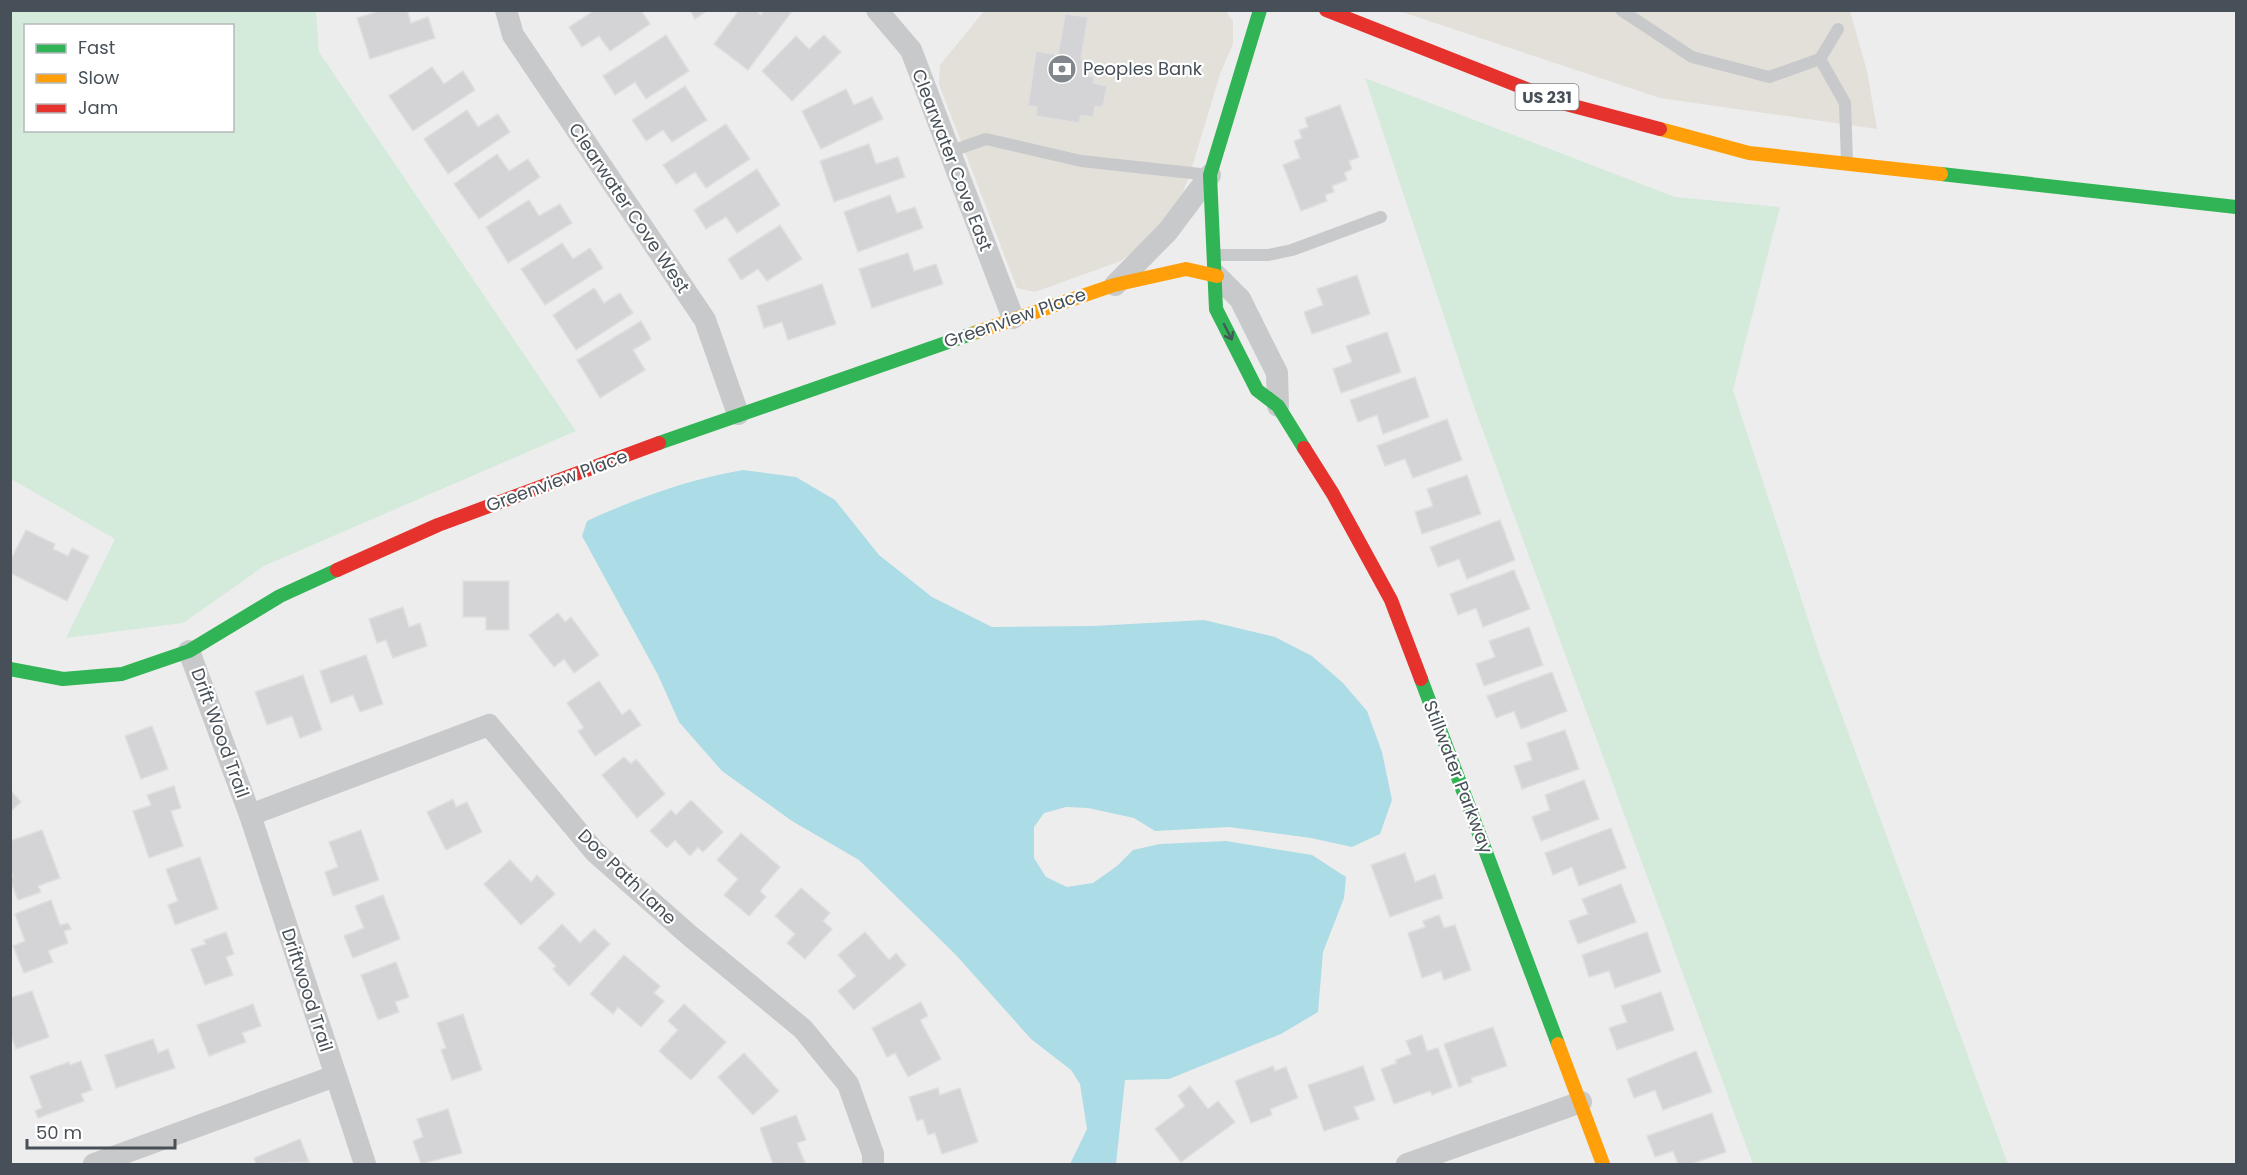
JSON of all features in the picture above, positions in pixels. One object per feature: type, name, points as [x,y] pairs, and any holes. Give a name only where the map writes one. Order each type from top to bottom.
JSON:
[{"type":"street","name":"Clearwater Cove West","points":[[506,10],[513,36],[705,320],[738,414]]},
{"type":"street","name":"Clearwater Cove East","points":[[877,10],[910,50],[1012,318]]},
{"type":"street","points":[[1216,265],[1210,175],[1260,10]]},
{"type":"street","name":"US 231","points":[[1326,10],[1562,103],[1749,153],[2236,207]]},
{"type":"street","name":"Greenview Place","points":[[1114,285],[1168,231],[1210,175]]},
{"type":"street","name":"Greenview Place","points":[[10,669],[63,679],[122,674],[189,651],[280,596],[438,525],[738,414],[1012,318],[1114,285],[1186,269],[1216,265]]},
{"type":"street","name":"Stillwater Parkway","points":[[1216,265],[1240,298],[1277,374],[1278,406],[1333,494],[1391,600],[1603,1164]]},
{"type":"street","name":"Drift Wood Trail","points":[[189,651],[250,815]]},
{"type":"street","name":"Doe Path Lane","points":[[250,815],[489,725],[595,852],[688,935],[802,1029],[848,1084],[873,1154],[873,1164]]},
{"type":"street","name":"Driftwood Trail","points":[[250,815],[365,1164]]},
{"type":"street","points":[[94,1164],[335,1076]]},
{"type":"street","points":[[1407,1164],[1581,1102]]},
{"type":"lane","points":[[1621,10],[1692,57],[1769,77],[1820,59],[1839,29]]},
{"type":"lane","points":[[1820,59],[1845,104],[1847,163]]},
{"type":"lane","points":[[949,152],[986,140],[1081,161],[1210,175]]},
{"type":"lane","points":[[1216,265],[1292,250],[1381,217]]},
{"type":"shaded area","points":[[1225,10],[1233,21],[1233,44],[1220,74],[1181,197],[1149,241],[1121,261],[1035,292],[1017,288],[939,84],[940,65],[984,11]]},
{"type":"shaded area","points":[[1399,11],[1850,11],[1867,71],[1877,129],[1660,98]]},
{"type":"green space","points":[[11,10],[316,11],[319,52],[576,431],[264,566],[183,623],[66,638],[115,539],[11,479]]},
{"type":"green space","points":[[1365,78],[1675,197],[1780,207],[1733,390],[1820,656],[2008,1164],[1753,1164],[1473,404]]},
{"type":"water","points":[[743,470],[796,477],[835,500],[879,555],[932,597],[992,627],[1093,626],[1204,620],[1275,637],[1312,656],[1343,683],[1367,711],[1382,752],[1392,800],[1380,834],[1352,847],[1311,838],[1229,827],[1155,831],[1134,818],[1088,808],[1066,807],[1044,813],[1034,827],[1034,858],[1046,877],[1067,887],[1093,883],[1117,866],[1133,850],[1160,844],[1226,841],[1312,855],[1346,877],[1344,898],[1323,952],[1318,1012],[1281,1034],[1169,1079],[1125,1080],[1116,1164],[1070,1164],[1087,1129],[1080,1084],[1071,1070],[1031,1039],[956,955],[859,860],[792,821],[722,771],[679,722],[658,675],[582,536],[587,521],[625,505],[683,484]]},
{"type":"building","points":[[382,10],[407,10],[411,23],[428,17],[435,38],[370,59],[357,18]]},
{"type":"building","points":[[595,10],[641,10],[650,24],[610,51],[599,36],[582,47],[569,27]]},
{"type":"building","points":[[690,10],[708,10],[695,19]]},
{"type":"building","points":[[739,10],[756,10],[761,15],[764,10],[793,10],[748,70],[714,44]]},
{"type":"building","name":"Peoples Bank","points":[[1065,14],[1088,17],[1081,59],[1091,61],[1089,76],[1094,77],[1093,83],[1107,86],[1103,107],[1095,106],[1093,117],[1081,115],[1079,123],[1036,116],[1037,107],[1028,106],[1036,51],[1058,55]]},
{"type":"building","points":[[666,35],[689,71],[646,99],[635,82],[615,95],[603,76]]},
{"type":"building","points":[[824,35],[841,52],[792,101],[762,71],[796,36],[809,49]]},
{"type":"building","points":[[432,67],[444,84],[463,71],[475,90],[413,131],[389,96]]},
{"type":"building","points":[[685,86],[707,120],[672,142],[663,130],[646,141],[632,120]]},
{"type":"building","points":[[846,89],[854,105],[872,97],[883,119],[821,149],[802,111]]},
{"type":"building","points":[[1340,105],[1359,157],[1349,161],[1352,169],[1344,173],[1347,180],[1332,186],[1334,192],[1325,195],[1327,201],[1301,211],[1283,165],[1300,158],[1294,141],[1302,138],[1299,130],[1308,127],[1305,118]]},
{"type":"building","points":[[467,110],[478,127],[498,114],[510,132],[448,174],[424,139]]},
{"type":"building","points":[[726,124],[750,159],[706,188],[695,172],[676,184],[663,165]]},
{"type":"building","points":[[869,144],[876,164],[898,157],[905,177],[834,202],[820,161]]},
{"type":"building","points":[[497,154],[509,171],[528,159],[540,177],[479,219],[454,184]]},
{"type":"building","points":[[757,169],[780,205],[737,233],[726,217],[706,229],[694,210]]},
{"type":"building","points":[[890,195],[897,213],[915,207],[923,228],[858,252],[844,212]]},
{"type":"building","points":[[529,200],[539,216],[560,204],[572,223],[508,263],[486,227]]},
{"type":"building","points":[[780,225],[802,259],[767,281],[758,269],[741,280],[728,259]]},
{"type":"building","points":[[562,243],[573,259],[590,248],[603,268],[545,305],[521,269]]},
{"type":"building","points":[[908,253],[914,271],[936,264],[943,284],[872,308],[859,269]]},
{"type":"building","points":[[1357,275],[1370,314],[1312,334],[1304,312],[1323,305],[1317,289]]},
{"type":"building","points":[[822,284],[836,324],[788,340],[782,322],[764,328],[757,306]]},
{"type":"building","points":[[594,288],[604,303],[620,293],[633,313],[576,350],[553,315]]},
{"type":"building","points":[[641,321],[651,339],[633,350],[645,370],[600,398],[577,360]]},
{"type":"building","points":[[1387,332],[1401,372],[1341,393],[1333,369],[1352,362],[1346,346]]},
{"type":"building","points":[[1415,377],[1429,417],[1383,434],[1377,415],[1358,422],[1350,400]]},
{"type":"building","points":[[1447,419],[1462,460],[1413,478],[1405,459],[1385,466],[1377,446]]},
{"type":"building","points":[[1467,475],[1481,514],[1422,534],[1415,512],[1433,506],[1427,489]]},
{"type":"building","points":[[1500,520],[1515,560],[1467,579],[1459,559],[1438,567],[1430,547]]},
{"type":"building","points":[[26,530],[55,544],[53,549],[68,556],[72,548],[89,556],[67,601],[10,573],[10,561]]},
{"type":"building","points":[[1514,570],[1530,609],[1483,627],[1476,608],[1458,615],[1450,594]]},
{"type":"building","points":[[463,581],[509,581],[509,630],[486,630],[486,617],[463,617]]},
{"type":"building","points":[[403,607],[409,627],[420,623],[427,646],[393,658],[386,640],[377,643],[369,619]]},
{"type":"building","points":[[558,613],[565,622],[571,617],[599,655],[574,673],[564,659],[554,667],[529,635]]},
{"type":"building","points":[[1529,627],[1543,665],[1484,686],[1476,664],[1495,657],[1489,641]]},
{"type":"building","points":[[366,655],[383,704],[360,712],[353,695],[331,703],[320,671]]},
{"type":"building","points":[[1552,672],[1567,711],[1521,729],[1514,711],[1496,718],[1487,696]]},
{"type":"building","points":[[303,675],[322,730],[300,738],[292,716],[267,725],[255,692]]},
{"type":"building","points":[[599,681],[622,715],[630,709],[641,725],[595,756],[578,731],[584,728],[567,703]]},
{"type":"building","points":[[152,726],[168,769],[141,779],[125,736]]},
{"type":"building","points":[[1565,730],[1579,769],[1522,789],[1514,766],[1532,760],[1527,743]]},
{"type":"building","points":[[624,757],[631,764],[636,759],[665,794],[637,818],[602,775]]},
{"type":"building","points":[[1584,780],[1599,819],[1541,841],[1532,817],[1550,810],[1545,795]]},
{"type":"building","points":[[174,786],[181,808],[171,811],[183,846],[149,858],[133,811],[151,805],[147,795]]},
{"type":"building","points":[[10,790],[21,802],[10,812]]},
{"type":"building","points":[[453,799],[456,807],[467,802],[482,832],[446,850],[427,812]]},
{"type":"building","points":[[691,800],[723,832],[703,852],[698,847],[690,856],[675,840],[667,848],[650,831],[671,810],[676,815]]},
{"type":"building","points":[[1611,828],[1626,868],[1579,886],[1572,867],[1553,875],[1545,853]]},
{"type":"building","points":[[42,830],[60,878],[38,886],[41,892],[18,900],[10,879],[13,876],[10,868],[10,841]]},
{"type":"building","points":[[361,830],[379,880],[333,896],[325,872],[338,867],[329,842]]},
{"type":"building","points":[[741,833],[780,867],[760,891],[766,897],[749,916],[724,895],[738,879],[717,860]]},
{"type":"building","points":[[1405,853],[1415,882],[1435,874],[1443,898],[1390,917],[1371,865]]},
{"type":"building","points":[[200,857],[218,909],[175,925],[168,905],[178,901],[166,869]]},
{"type":"building","points":[[510,860],[531,882],[537,875],[555,894],[521,925],[484,884]]},
{"type":"building","points":[[1621,884],[1636,922],[1578,944],[1569,921],[1588,914],[1582,899]]},
{"type":"building","points":[[801,888],[830,913],[823,921],[832,929],[805,959],[787,943],[795,934],[775,916]]},
{"type":"building","points":[[383,895],[400,939],[353,958],[344,936],[364,928],[355,906]]},
{"type":"building","points":[[51,900],[60,925],[68,923],[71,929],[64,931],[68,943],[48,951],[53,962],[24,973],[13,946],[25,941],[15,914]]},
{"type":"building","points":[[1439,915],[1444,928],[1455,925],[1471,970],[1444,980],[1441,971],[1422,978],[1408,933],[1425,927],[1423,921]]},
{"type":"building","points":[[562,924],[580,943],[594,929],[610,944],[569,986],[553,969],[556,966],[538,948]]},
{"type":"building","points":[[226,932],[234,954],[226,957],[233,975],[205,985],[191,949],[206,944],[204,940]]},
{"type":"building","points":[[865,932],[889,960],[896,953],[906,965],[854,1010],[838,991],[856,976],[838,955]]},
{"type":"building","points":[[1647,932],[1661,972],[1615,988],[1609,971],[1589,977],[1582,955]]},
{"type":"building","points":[[624,955],[660,986],[654,993],[664,1001],[641,1027],[618,1007],[613,1014],[590,994]]},
{"type":"building","points":[[396,962],[409,997],[395,1002],[399,1012],[378,1020],[361,975]]},
{"type":"building","points":[[32,991],[49,1037],[16,1049],[10,1033],[10,998]]},
{"type":"building","points":[[1661,992],[1674,1030],[1617,1050],[1609,1028],[1627,1022],[1621,1006]]},
{"type":"building","points":[[921,1002],[928,1016],[920,1020],[941,1059],[908,1077],[895,1053],[887,1057],[872,1028]]},
{"type":"building","points":[[253,1004],[261,1026],[242,1033],[246,1042],[209,1056],[197,1025]]},
{"type":"building","points":[[684,1004],[726,1042],[691,1080],[659,1051],[678,1030],[668,1021]]},
{"type":"building","points":[[463,1014],[482,1070],[452,1080],[441,1050],[446,1048],[437,1023]]},
{"type":"building","points":[[1493,1027],[1507,1066],[1471,1078],[1472,1082],[1459,1087],[1444,1044]]},
{"type":"building","points":[[1422,1035],[1427,1051],[1438,1048],[1452,1087],[1432,1095],[1430,1091],[1394,1104],[1381,1069],[1411,1054],[1406,1041]]},
{"type":"building","points":[[153,1039],[158,1053],[168,1049],[175,1068],[116,1088],[105,1055]]},
{"type":"building","points":[[1696,1051],[1712,1092],[1663,1110],[1655,1090],[1634,1098],[1627,1079]]},
{"type":"building","points":[[744,1053],[779,1091],[753,1115],[718,1077]]},
{"type":"building","points":[[81,1061],[92,1090],[81,1094],[84,1101],[38,1118],[35,1111],[42,1108],[30,1076],[69,1062],[70,1065]]},
{"type":"building","points":[[1273,1066],[1275,1071],[1286,1067],[1298,1098],[1270,1109],[1272,1115],[1251,1123],[1235,1081]]},
{"type":"building","points":[[1363,1066],[1375,1100],[1354,1107],[1359,1119],[1324,1131],[1308,1085]]},
{"type":"building","points":[[1190,1086],[1208,1109],[1218,1101],[1235,1122],[1181,1162],[1155,1129],[1185,1106],[1178,1096]]},
{"type":"building","points":[[938,1088],[940,1095],[960,1088],[978,1142],[942,1154],[935,1133],[928,1135],[923,1119],[917,1121],[909,1097]]},
{"type":"building","points":[[448,1109],[462,1153],[421,1164],[413,1141],[423,1137],[417,1119]]},
{"type":"building","points":[[1712,1113],[1726,1152],[1691,1164],[1678,1164],[1673,1151],[1655,1157],[1647,1136]]},
{"type":"building","points":[[796,1115],[806,1140],[797,1143],[805,1163],[773,1164],[760,1128]]},
{"type":"building","points":[[300,1139],[309,1162],[256,1164],[254,1158]]},
{"type":"traffic: fast","points":[[1260,10],[1210,175],[1216,309],[1257,390],[1278,406],[1304,448]]},
{"type":"traffic: fast","points":[[1941,174],[2236,207]]},
{"type":"traffic: fast","points":[[659,443],[977,332]]},
{"type":"traffic: fast","points":[[10,669],[63,679],[122,674],[189,651],[280,596],[337,570]]},
{"type":"traffic: fast","points":[[1421,679],[1558,1044]]},
{"type":"traffic: slow","points":[[1660,129],[1749,153],[1941,174]]},
{"type":"traffic: slow","points":[[977,332],[1114,285],[1186,269],[1217,276]]},
{"type":"traffic: slow","points":[[1558,1044],[1603,1164]]},
{"type":"traffic: jam","points":[[1326,10],[1562,103],[1660,129]]},
{"type":"traffic: jam","points":[[337,570],[438,525],[659,443]]},
{"type":"traffic: jam","points":[[1304,448],[1333,494],[1391,600],[1421,679]]},
{"type":"place","name":"Peoples Bank","points":[[1062,69]]}]
